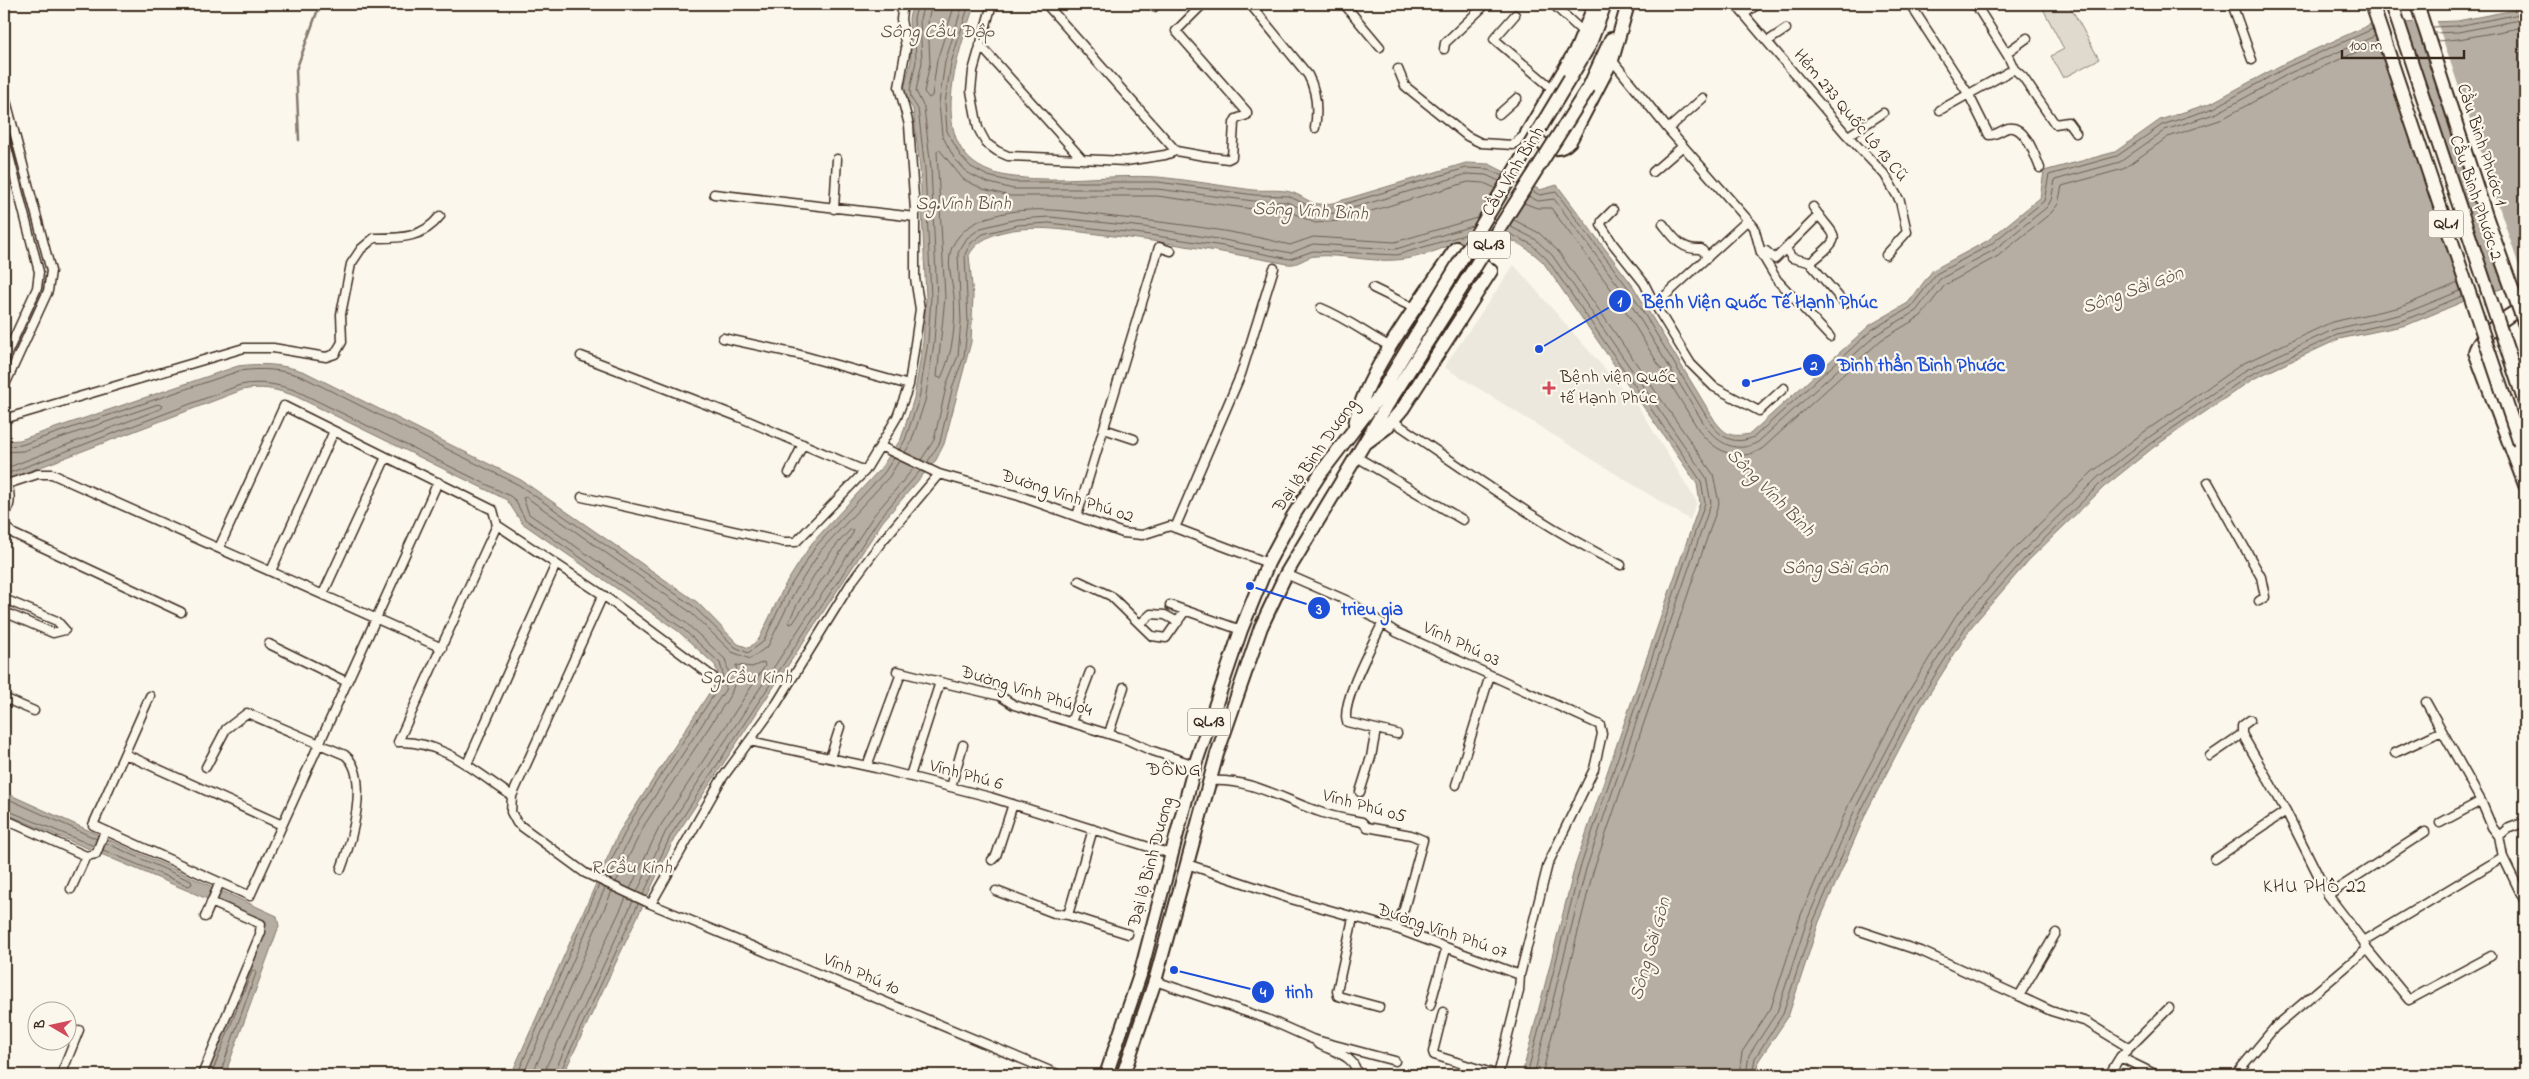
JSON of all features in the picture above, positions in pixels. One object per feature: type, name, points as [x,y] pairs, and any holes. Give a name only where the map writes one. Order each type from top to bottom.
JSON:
[{"type":"highway","points":[[1595,4],[1577,48],[1527,133],[1553,149],[1564,148],[1570,141],[1612,60],[1626,4]]},
{"type":"highway","name":"Cầu Vĩnh Bình","points":[[1383,400],[1589,46],[1605,4]]},
{"type":"highway","name":"Cầu Vĩnh Bình","points":[[1383,400],[1589,87],[1626,4]]},
{"type":"highway","name":"Cầu Bình Phước 2","points":[[2372,4],[2522,440]]},
{"type":"highway","name":"Cầu Bình Phước 2","points":[[2381,4],[2522,440]]},
{"type":"highway","name":"Cầu Bình Phước 2","points":[[2392,4],[2525,403]]},
{"type":"highway","name":"Cầu Bình Phước 1","points":[[2417,4],[2487,219],[2525,325]]},
{"type":"highway","points":[[1355,428],[1367,391],[1391,347],[1456,248],[1491,271],[1437,357],[1393,421],[1363,444]]},
{"type":"highway","points":[[2525,308],[2502,322],[2476,348],[2476,356],[2525,485]]},
{"type":"highway","name":"Đại lộ Bình Dương","points":[[1106,1075],[1129,1011],[1195,765],[1241,630],[1268,563],[1306,495],[1355,428],[1383,400]]},
{"type":"highway","name":"Đại lộ Bình Dương","points":[[1123,1075],[1155,981],[1209,781],[1252,649],[1286,574],[1363,444],[1383,400]]},
{"type":"highway","name":"QL.1","points":[[2522,440],[2525,461]]},
{"type":"street","points":[[582,497],[783,542],[796,542],[865,471],[897,416],[908,385],[920,309],[916,278],[915,217],[909,125],[899,87],[906,48],[901,19],[903,4]]},
{"type":"street","points":[[992,4],[973,71],[972,108],[978,128],[986,143],[1008,156],[1126,161],[1165,155],[1176,151],[1228,159],[1232,157],[1234,123],[1236,119],[1247,115],[1177,35],[1176,31],[1203,4]]},
{"type":"street","points":[[1046,4],[1176,151]]},
{"type":"street","points":[[1250,4],[1308,75],[1314,86],[1317,113],[1315,128]]},
{"type":"street","points":[[1344,4],[1380,48]]},
{"type":"street","points":[[1444,49],[1445,43],[1486,4]]},
{"type":"street","name":"Hẻm 273 Quốc Lộ 13 Cũ","points":[[1735,4],[1848,136],[1885,175],[1900,201],[1907,232],[1886,255]]},
{"type":"street","points":[[1744,14],[1758,4]]},
{"type":"street","points":[[1910,4],[1969,95],[1989,135],[2009,128],[2017,129],[2025,138],[2040,168]]},
{"type":"street","points":[[2232,4],[2252,60]]},
{"type":"street","points":[[1976,6],[2014,69],[2023,77],[2054,124],[2068,122],[2076,133]]},
{"type":"street","points":[[1557,8],[1583,32]]},
{"type":"street","points":[[1516,15],[1494,39],[1553,88]]},
{"type":"street","points":[[1768,41],[1786,29]]},
{"type":"street","points":[[2006,53],[2027,38]]},
{"type":"street","points":[[980,45],[1083,160]]},
{"type":"street","points":[[1612,60],[1668,129],[1754,227],[1761,253],[1777,280],[1830,337]]},
{"type":"street","points":[[1398,69],[1405,86],[1466,136],[1481,143],[1513,145],[1527,133]]},
{"type":"street","points":[[1940,110],[2014,69]]},
{"type":"street","points":[[4,93],[51,271],[48,291],[4,387]]},
{"type":"street","points":[[1498,114],[1517,98]]},
{"type":"street","points":[[1668,129],[1703,98]]},
{"type":"street","points":[[1848,136],[1883,113]]},
{"type":"street","points":[[4,136],[7,159],[39,272],[37,288],[4,358],[15,362]]},
{"type":"street","points":[[1653,172],[1684,146]]},
{"type":"street","points":[[7,159],[20,156]]},
{"type":"street","points":[[834,209],[837,159]]},
{"type":"street","points":[[714,194],[915,217]]},
{"type":"street","points":[[1810,263],[1832,245],[1834,237],[1831,229],[1818,215],[1813,206]]},
{"type":"street","points":[[1614,210],[1602,221],[1601,225],[1613,244],[1644,283],[1654,305],[1691,364],[1714,387],[1759,411],[1784,388]]},
{"type":"street","points":[[1761,253],[1766,251],[1775,259],[1818,215]]},
{"type":"street","points":[[4,419],[244,348],[265,347],[326,358],[335,354],[342,342],[341,314],[344,289],[351,264],[361,249],[374,238],[405,239],[414,236],[428,228],[440,216]]},
{"type":"street","points":[[1654,305],[1748,220]]},
{"type":"street","points":[[1663,224],[1680,245],[1691,250],[1701,249],[1708,257]]},
{"type":"street","points":[[1077,516],[1159,248],[1171,251]]},
{"type":"street","points":[[1786,249],[1792,258],[1810,263],[1845,304]]},
{"type":"street","points":[[1175,528],[1241,374],[1274,268]]},
{"type":"street","points":[[1373,288],[1416,309]]},
{"type":"street","points":[[1321,308],[1351,321],[1358,328],[1391,347]]},
{"type":"street","points":[[723,338],[797,354],[908,385]]},
{"type":"street","points":[[581,356],[738,416],[865,471]]},
{"type":"street","points":[[219,548],[284,406],[493,510],[497,525],[398,742],[419,745],[454,756],[512,796],[604,595]]},
{"type":"street","points":[[1393,421],[1487,485],[1621,566]]},
{"type":"street","points":[[1104,429],[1134,439]]},
{"type":"street","points":[[271,572],[334,431]]},
{"type":"street","points":[[789,473],[803,444]]},
{"type":"street","name":"Đường Vĩnh Phú 02","points":[[880,446],[936,473],[1019,496],[1131,535],[1142,535],[1167,526],[1268,563]]},
{"type":"street","points":[[1355,456],[1462,520]]},
{"type":"street","points":[[323,594],[386,457]]},
{"type":"street","points":[[647,902],[721,780],[750,741],[851,583],[936,473]]},
{"type":"street","points":[[4,516],[8,510],[10,492],[5,485],[38,474],[52,474],[442,648]]},
{"type":"street","points":[[150,696],[93,825],[105,833],[250,896],[438,482]]},
{"type":"street","points":[[2208,482],[2261,577],[2265,597],[2259,600]]},
{"type":"street","points":[[497,525],[604,595],[713,676]]},
{"type":"street","points":[[4,526],[14,534],[182,612]]},
{"type":"street","points":[[467,764],[556,564]]},
{"type":"street","name":"Vĩnh Phú 03","points":[[1286,574],[1348,601],[1382,624],[1600,725]]},
{"type":"street","points":[[1079,582],[1111,596],[1152,636],[1166,638],[1185,611]]},
{"type":"street","points":[[4,599],[56,621],[65,630],[53,633],[4,612]]},
{"type":"street","points":[[1170,605],[1241,630]]},
{"type":"street","points":[[1140,624],[1151,614],[1165,615],[1178,622]]},
{"type":"street","points":[[1382,624],[1354,686],[1345,715],[1347,722],[1398,734]]},
{"type":"street","points":[[269,644],[347,682]]},
{"type":"street","points":[[1071,722],[1090,672]]},
{"type":"street","points":[[867,766],[898,674],[940,682]]},
{"type":"street","points":[[1456,785],[1490,675]]},
{"type":"street","name":"Đường Vĩnh Phú 04","points":[[910,776],[940,682],[1000,696],[1014,705],[1109,733],[1150,750],[1195,765]]},
{"type":"street","points":[[1109,733],[1124,687]]},
{"type":"street","points":[[4,698],[34,711]]},
{"type":"street","points":[[2426,702],[2499,836],[2503,857],[2525,902]]},
{"type":"street","points":[[206,767],[226,729],[247,713],[349,759],[357,775],[358,789],[354,819],[341,869]]},
{"type":"street","points":[[2250,720],[2242,726],[2242,734],[2286,811],[2328,895],[2367,949],[2409,1000],[2490,956]]},
{"type":"street","name":"Đường Vĩnh Phú 07","points":[[1187,864],[1354,918],[1394,928],[1446,949],[1520,975],[1548,864],[1594,769],[1602,734],[1600,725]]},
{"type":"street","points":[[830,758],[840,727]]},
{"type":"street","points":[[1360,792],[1371,757],[1376,730]]},
{"type":"street","points":[[2395,753],[2442,731]]},
{"type":"street","points":[[2210,756],[2242,734]]},
{"type":"street","name":"Vĩnh Phú 6","points":[[750,741],[867,766],[951,787],[1013,804],[1171,854]]},
{"type":"street","points":[[951,787],[963,745]]},
{"type":"street","points":[[125,754],[282,825]]},
{"type":"street","name":"Vĩnh Phú 05","points":[[1209,781],[1228,780],[1255,787],[1315,811],[1362,822],[1367,827],[1423,840],[1404,909],[1394,928]]},
{"type":"street","name":"Vĩnh Phú 10","points":[[512,796],[511,812],[518,822],[588,874],[647,902],[1060,1075]]},
{"type":"street","points":[[2440,823],[2481,802]]},
{"type":"street","points":[[992,860],[996,856],[1013,804]]},
{"type":"street","points":[[2215,859],[2286,811]]},
{"type":"street","points":[[4,819],[86,856],[96,854],[105,833]]},
{"type":"street","points":[[2499,836],[2507,829],[2525,822]]},
{"type":"street","points":[[1068,915],[1093,829]]},
{"type":"street","points":[[2328,895],[2426,832]]},
{"type":"street","points":[[71,890],[86,856]]},
{"type":"street","points":[[2362,941],[2503,857]]},
{"type":"street","points":[[205,917],[219,884]]},
{"type":"street","points":[[996,891],[1054,913],[1068,915],[1128,934]]},
{"type":"street","points":[[202,1075],[261,931],[261,924],[212,902]]},
{"type":"street","points":[[1354,918],[1336,991],[1338,996],[1379,1007]]},
{"type":"street","points":[[1860,932],[1923,952],[2051,1011],[2087,1022],[2128,1047]]},
{"type":"street","points":[[2020,996],[2056,933]]},
{"type":"street","points":[[1430,1006],[1446,949]]},
{"type":"street","points":[[2235,1075],[2275,1027],[2367,949]]},
{"type":"street","points":[[1443,1012],[1433,1052],[1434,1056],[1498,1075],[1519,991],[1520,975]]},
{"type":"street","points":[[1155,981],[1266,1019],[1312,1039],[1349,1058],[1356,1065],[1357,1075]]},
{"type":"street","points":[[2109,1075],[2128,1047],[2169,1008]]},
{"type":"street","points":[[61,1075],[80,1030]]},
{"type":"street","points":[[1312,1039],[1395,1062]]},
{"type":"street","points":[[2120,1058],[2157,1075]]},
{"type":"shaded area","points":[[2048,4],[2069,4],[2099,59],[2063,78],[2051,56],[2064,49],[2042,7]]},
{"type":"shaded area","name":"Bệnh viện Quốc tế Hạnh Phúc","points":[[1514,265],[1639,408],[1697,502],[1690,520],[1444,367]]},
{"type":"water","name":"Sông Sài Gòn","points":[[913,4],[975,4],[959,54],[953,82],[951,108],[954,133],[965,154],[984,169],[1014,177],[1032,179],[1158,177],[1253,190],[1286,191],[1320,204],[1333,203],[1466,163],[1489,164],[1540,190],[1557,185],[1633,286],[1715,421],[1723,430],[1734,435],[1750,434],[1870,325],[1908,303],[1933,270],[1987,241],[2040,198],[2044,171],[2115,152],[2160,120],[2211,103],[2285,63],[2371,24],[2457,21],[2525,8],[2525,281],[2467,300],[2407,325],[2339,339],[2253,379],[2154,447],[2104,487],[2029,560],[1972,626],[1921,707],[1867,811],[1819,922],[1788,1017],[1759,1060],[1757,1075],[1522,1075],[1575,866],[1700,503],[1697,484],[1543,262],[1522,246],[1503,238],[1486,236],[1470,238],[1417,257],[1395,260],[1316,256],[1288,264],[1169,243],[1060,230],[1035,228],[999,233],[978,244],[969,255],[973,296],[971,342],[944,444],[936,460],[883,521],[675,837],[563,1075],[511,1075],[619,832],[715,684],[718,674],[715,665],[678,631],[522,523],[507,500],[295,396],[263,388],[242,390],[4,481],[4,441],[20,440],[238,366],[272,365],[297,369],[521,480],[697,602],[738,644],[749,648],[759,639],[785,585],[812,543],[880,469],[901,439],[914,398],[923,342],[926,297],[920,169],[913,109],[907,100],[904,89],[911,61],[909,18]]},
{"type":"water","points":[[4,792],[277,916],[279,926],[228,1066],[228,1075],[206,1075],[262,922],[4,813]]},
{"type":"pier","points":[[2436,19],[2525,284],[2513,288],[2423,20]]},
{"type":"pier","points":[[2404,21],[2496,293],[2469,302],[2375,22]]},
{"type":"pier","points":[[1507,170],[1536,185],[1502,239],[1489,238],[1460,244]]},
{"type":"waterway","points":[[299,140],[296,70],[320,4]]},
{"type":"place","name":"Bệnh Viện Quốc Tế Hạnh Phúc","points":[[1539,349]]},
{"type":"place","name":"Đình thần Bình Phước","points":[[1746,383]]},
{"type":"place","name":"Bệnh viện Quốc tế Hạnh Phúc","points":[[1549,388]]},
{"type":"place","name":"trieu gia","points":[[1250,586]]},
{"type":"place","name":"tinh","points":[[1174,970]]},
{"type":"district","name":"ĐÔNG","points":[[1174,770]]},
{"type":"district","name":"KHU PHỐ 22","points":[[2315,887]]},
{"type":"water label","name":"Sông Cầu Đập","points":[[937,32]]},
{"type":"water label","name":"Sg.Vĩnh Bình","points":[[963,204]]},
{"type":"water label","name":"Sông Vĩnh Bình","points":[[1310,212]]},
{"type":"water label","name":"Sông Vĩnh Bình","points":[[1770,493]]},
{"type":"water label","name":"Sg.Cầu Kinh","points":[[746,678]]},
{"type":"water label","name":"R.Cầu Kinh","points":[[631,868]]}]
